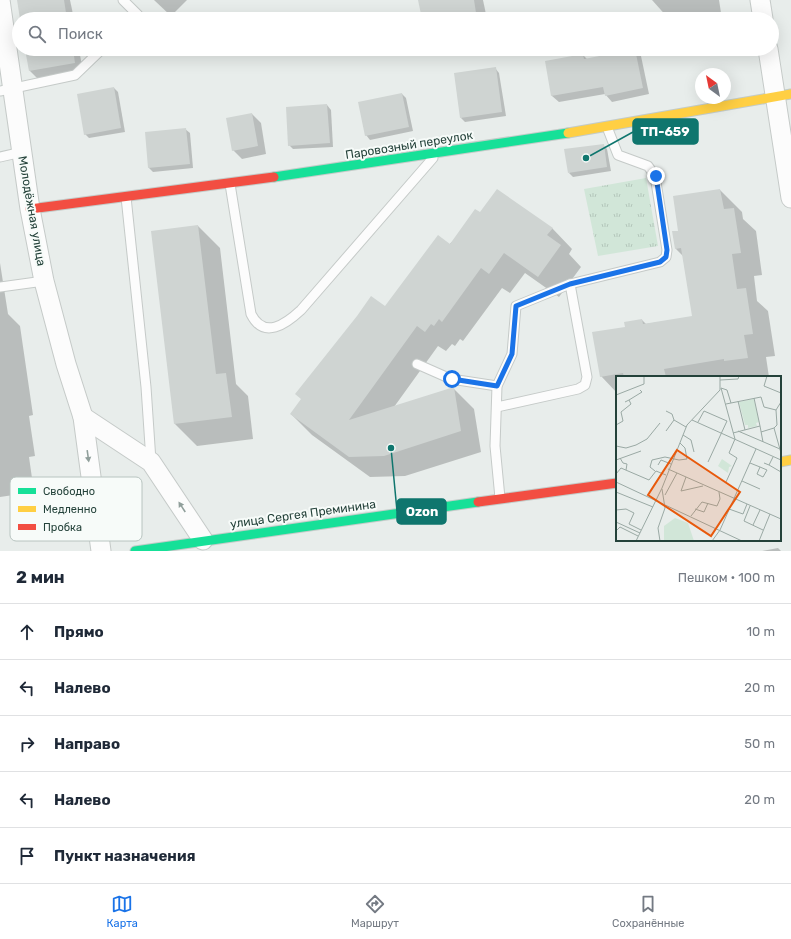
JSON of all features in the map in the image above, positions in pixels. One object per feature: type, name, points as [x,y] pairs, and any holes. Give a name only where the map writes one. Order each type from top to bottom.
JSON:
[{"type":"street","name":"Молодёжная улица","points":[[0,0],[6,89],[22,152],[30,209],[44,281],[66,364],[83,417],[91,477]]},
{"type":"street","points":[[770,56],[783,95],[791,198]]},
{"type":"street","name":"Паровозный переулок","points":[[30,209],[230,184],[437,153],[607,127],[783,95]]},
{"type":"street","points":[[83,417],[151,462],[207,546]]},
{"type":"street","points":[[781,462],[791,460]]},
{"type":"street","name":"улица Сергея Преминина","points":[[135,551],[207,546],[500,498],[616,483]]},
{"type":"street","name":"Молодёжная улица","points":[[100,541],[101,551]]},
{"type":"lane","points":[[123,0],[135,12]]},
{"type":"lane","points":[[6,89],[75,75],[95,56]]},
{"type":"lane","points":[[500,498],[495,446],[497,386],[512,354],[516,306],[570,284],[660,262],[666,257],[667,250],[656,176],[648,166],[618,155],[607,127]]},
{"type":"lane","points":[[0,157],[22,152]]},
{"type":"lane","points":[[230,184],[251,314],[256,322],[263,327],[272,328],[289,321],[301,310],[437,153]]},
{"type":"lane","points":[[126,197],[146,387],[151,462]]},
{"type":"lane","points":[[0,287],[44,281]]},
{"type":"lane","points":[[497,407],[578,389],[585,384],[587,377],[570,284]]},
{"type":"lane","points":[[417,364],[452,379],[497,386]]},
{"type":"green space","points":[[646,178],[658,246],[598,256],[584,189]]},
{"type":"building","points":[[17,0],[64,0],[66,12],[19,12]]},
{"type":"building","points":[[418,0],[474,0],[476,12],[421,12]]},
{"type":"building","points":[[26,56],[74,56],[75,63],[29,71]]},
{"type":"building","points":[[572,56],[583,56],[584,59],[599,56],[636,56],[643,88],[605,96],[603,87],[551,96],[545,61]]},
{"type":"building","points":[[496,67],[502,112],[460,118],[454,73]]},
{"type":"building","points":[[114,87],[121,128],[84,135],[77,94]]},
{"type":"building","points":[[402,93],[409,127],[365,136],[358,102]]},
{"type":"building","points":[[327,104],[330,143],[288,146],[286,107]]},
{"type":"building","points":[[252,113],[258,146],[232,151],[226,118]]},
{"type":"building","points":[[186,128],[190,164],[148,168],[145,132]]},
{"type":"building","points":[[604,144],[607,167],[568,173],[564,149]]},
{"type":"building","points":[[497,189],[553,228],[547,235],[561,245],[538,277],[504,253],[489,274],[481,268],[442,322],[439,319],[434,326],[431,324],[425,332],[417,326],[349,420],[454,387],[461,431],[384,456],[349,457],[290,414],[301,399],[295,394],[371,296],[385,306],[438,235],[450,244],[475,209],[480,212]]},
{"type":"building","points":[[720,189],[724,209],[734,208],[741,253],[732,254],[737,289],[746,288],[753,334],[744,335],[748,358],[724,361],[724,359],[664,369],[666,376],[624,376],[623,373],[600,377],[592,332],[625,327],[624,322],[642,319],[643,324],[692,316],[681,248],[675,249],[672,231],[678,231],[673,196]]},
{"type":"building","points":[[198,225],[216,374],[226,373],[232,417],[174,424],[151,231]]},
{"type":"traffic: fast","points":[[274,177],[568,133]]},
{"type":"traffic: fast","points":[[135,551],[478,502]]},
{"type":"traffic: slow","points":[[568,133],[791,94]]},
{"type":"traffic: slow","points":[[781,462],[791,460]]},
{"type":"traffic: jam","points":[[30,209],[274,177]]},
{"type":"traffic: jam","points":[[478,502],[616,483]]},
{"type":"place","name":"ТП-659","points":[[586,158]]},
{"type":"place","name":"Ozon","points":[[391,448]]},
{"type":"route","points":[[452,379],[497,386],[512,354],[516,306],[570,284],[660,262],[666,257],[667,250],[656,176]]}]
